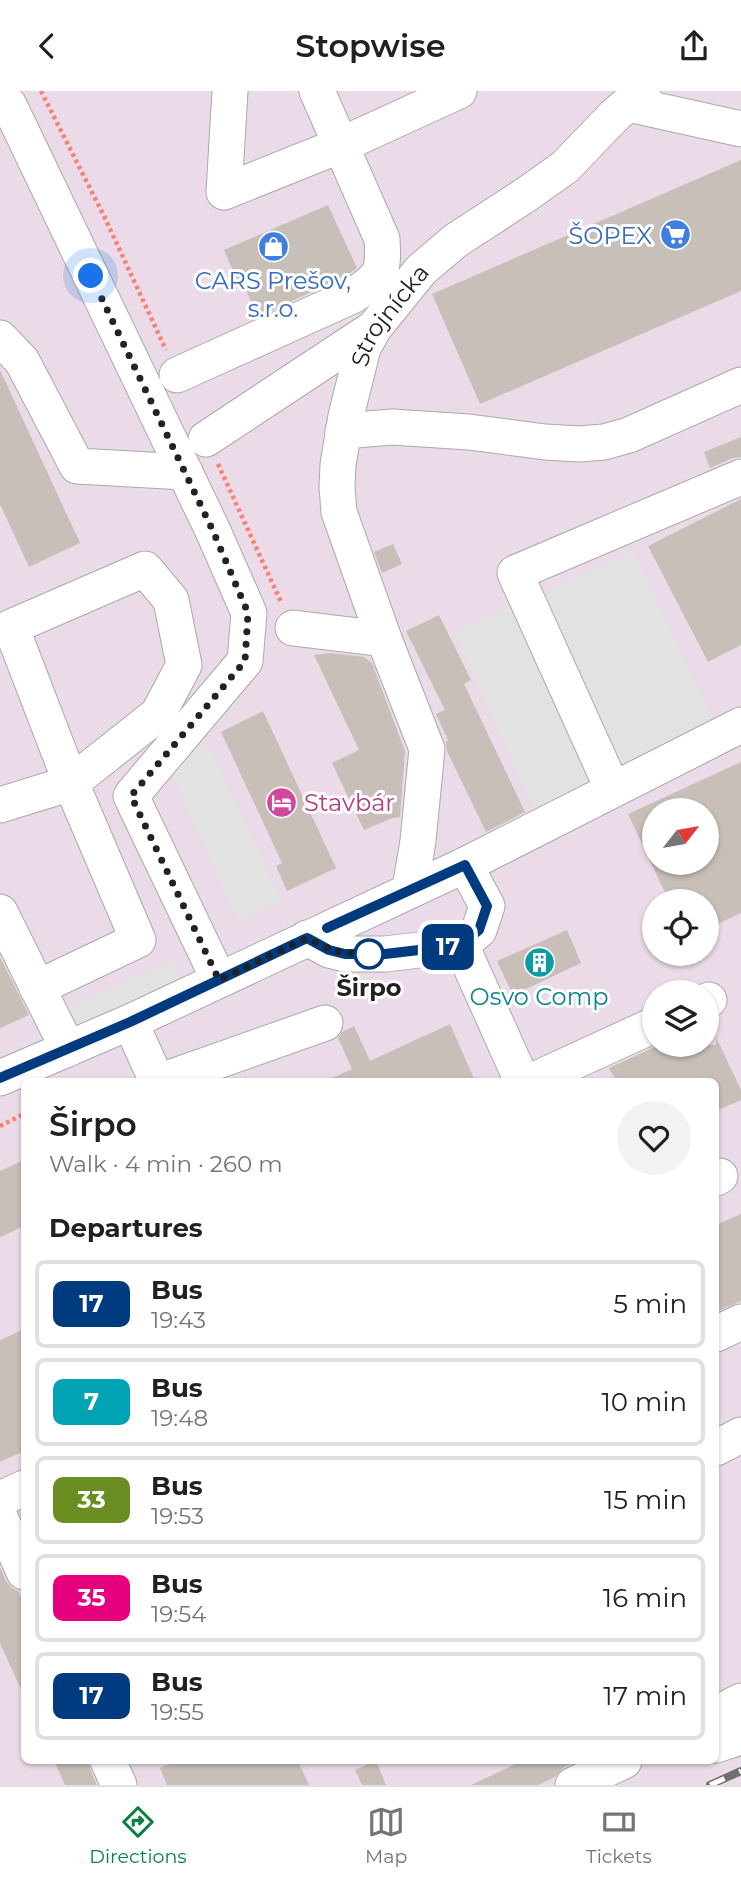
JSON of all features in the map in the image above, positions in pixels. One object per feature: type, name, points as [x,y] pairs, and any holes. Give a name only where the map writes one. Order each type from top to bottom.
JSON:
[{"type":"street","points":[[230,91],[224,192],[341,145],[459,91]]},
{"type":"street","name":"Strojnícka","points":[[177,375],[354,295],[371,283],[383,265],[382,239],[317,91]]},
{"type":"street","points":[[0,95],[9,105],[185,472],[248,613],[245,661],[131,796],[219,980]]},
{"type":"street","name":"Strojnícka","points":[[410,889],[418,841],[427,749],[339,512],[338,465],[346,416],[363,348],[374,328],[421,270],[455,241],[565,167],[635,97]]},
{"type":"street","points":[[635,97],[741,129]]},
{"type":"street","points":[[206,439],[374,328]]},
{"type":"street","points":[[0,338],[22,361],[77,466],[185,472]]},
{"type":"street","points":[[344,431],[392,426],[545,442],[604,442],[629,435],[741,385]]},
{"type":"street","points":[[613,790],[515,573],[741,477]]},
{"type":"street","points":[[0,805],[71,783],[158,714],[184,665],[171,600],[145,569],[10,627],[71,783],[138,940],[37,988]]},
{"type":"street","points":[[293,628],[384,639]]},
{"type":"street","points":[[0,1078],[130,1022],[465,865],[741,725]]},
{"type":"street","points":[[307,938],[329,950],[345,954],[385,954],[461,945],[479,930],[487,906],[465,865]]},
{"type":"street","points":[[0,912],[68,1049]]},
{"type":"street","points":[[461,945],[521,1078]]},
{"type":"street","points":[[130,1022],[158,1078]]},
{"type":"street","points":[[168,1078],[325,1023]]},
{"type":"street","points":[[538,1078],[642,1030]]},
{"type":"street","points":[[719,1333],[741,1322]]},
{"type":"street","points":[[719,1446],[741,1435]]},
{"type":"street","points":[[0,1499],[21,1489]]},
{"type":"street","points":[[0,1517],[21,1565]]},
{"type":"street","points":[[719,1712],[741,1701]]},
{"type":"street","points":[[719,1744],[741,1737]]},
{"type":"street","points":[[109,1764],[119,1785]]},
{"type":"street","points":[[599,1773],[640,1764]]},
{"type":"path","points":[[40,91],[104,216],[177,375]]},
{"type":"path","points":[[206,439],[293,628]]},
{"type":"path","points":[[0,1126],[21,1116]]},
{"type":"shaded area","points":[[0,91],[741,91],[741,1785],[0,1785]]},
{"type":"shaded area","points":[[633,552],[715,724],[535,812],[454,632]]},
{"type":"shaded area","points":[[208,744],[281,900],[238,920],[166,761]]},
{"type":"shaded area","points":[[172,960],[188,994],[68,1049],[52,1017]]},
{"type":"building","points":[[741,160],[741,291],[480,404],[432,294]]},
{"type":"building","points":[[328,205],[357,268],[344,277],[257,317],[243,282],[239,284],[224,250]]},
{"type":"building","points":[[0,370],[80,543],[29,567],[0,504]]},
{"type":"building","points":[[741,437],[741,457],[710,468],[704,452]]},
{"type":"building","points":[[741,499],[741,645],[708,662],[648,546]]},
{"type":"building","points":[[393,544],[402,564],[382,573],[374,552]]},
{"type":"building","points":[[439,615],[471,680],[464,684],[525,812],[486,832],[447,751],[448,740],[436,714],[445,710],[406,631]]},
{"type":"building","points":[[331,653],[364,657],[372,663],[405,751],[400,817],[364,830],[332,763],[359,750],[314,655]]},
{"type":"building","points":[[263,711],[336,868],[287,891],[276,866],[282,863],[221,732]]},
{"type":"building","points":[[741,762],[741,913],[719,923],[719,889],[663,889],[657,875],[719,875],[719,798],[663,798]]},
{"type":"building","points":[[642,808],[642,844],[628,814]]},
{"type":"building","name":"Osvo Comp","points":[[567,930],[581,963],[513,995],[497,961]]},
{"type":"building","points":[[0,957],[29,1015],[0,1028]]},
{"type":"building","points":[[450,1024],[474,1078],[332,1078],[352,1069],[338,1038],[342,1032],[354,1026],[370,1061]]},
{"type":"building","points":[[719,1043],[741,1090],[741,1100],[719,1110],[719,1078],[614,1078],[609,1068],[642,1053],[642,1057],[719,1057]]},
{"type":"building","points":[[21,1161],[21,1227],[0,1237],[0,1171]]},
{"type":"building","points":[[741,1214],[741,1301],[719,1311],[719,1224]]},
{"type":"building","points":[[21,1330],[21,1452],[0,1462],[0,1340]]},
{"type":"building","points":[[0,1567],[6,1581],[18,1591],[21,1598],[21,1689],[0,1643]]},
{"type":"building","points":[[55,1764],[89,1764],[97,1785],[65,1785]]},
{"type":"building","points":[[169,1764],[299,1764],[309,1785],[167,1785],[160,1768]]},
{"type":"building","points":[[369,1764],[377,1764],[386,1785],[362,1785],[355,1770]]},
{"type":"building","points":[[516,1764],[571,1764],[555,1777],[538,1785],[471,1785]]},
{"type":"railway","points":[[710,1785],[741,1771]]},
{"type":"bus line","name":"17","points":[[0,1078],[130,1022],[307,938],[329,950],[345,954],[385,954],[461,945],[479,930],[487,906],[465,865],[327,928]]},
{"type":"place","name":"ŠOPEX","points":[[675,235]]},
{"type":"place","name":"CARS Prešov, s.r.o.","points":[[273,246]]},
{"type":"place","name":"Stavbár","points":[[281,802]]},
{"type":"place","name":"Širpo","points":[[369,954]]},
{"type":"place","name":"Osvo Comp","points":[[539,962]]},
{"type":"route","points":[[91,276],[213,531],[248,613],[245,661],[131,796],[219,980],[307,938],[329,950],[345,954],[369,954]]}]
